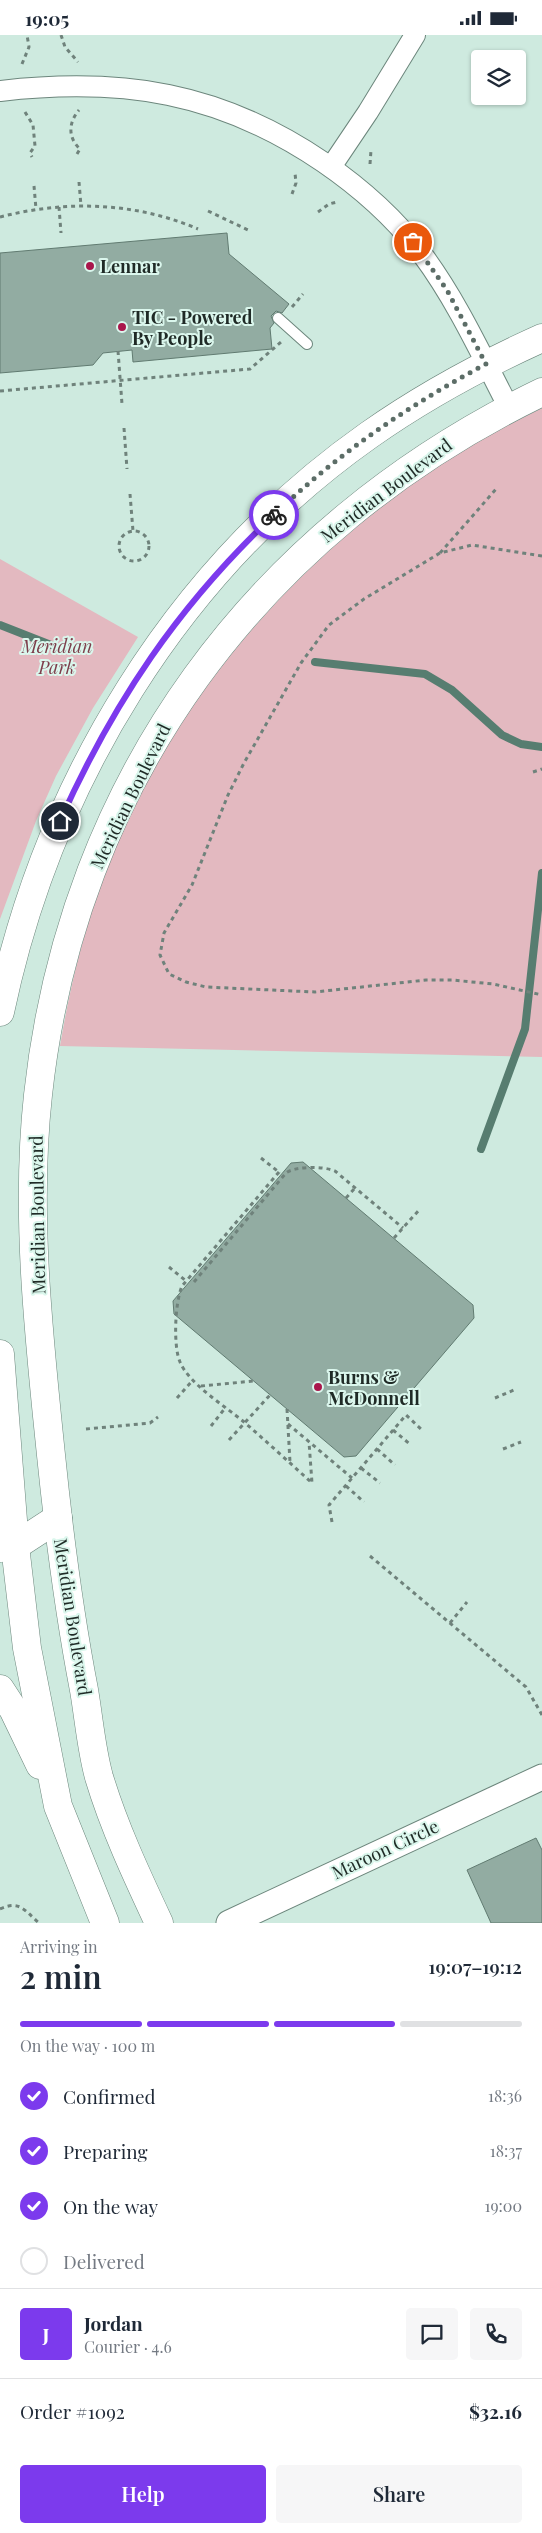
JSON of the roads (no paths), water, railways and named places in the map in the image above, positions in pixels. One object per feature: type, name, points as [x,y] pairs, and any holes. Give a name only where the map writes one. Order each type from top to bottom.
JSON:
[{"type":"main road","points":[[0,1012],[23,920],[56,830],[87,761],[159,644],[230,558],[307,483],[390,420],[486,364],[542,338]]},
{"type":"main road","name":"Meridian Boulevard","points":[[159,1923],[113,1816],[98,1773],[72,1633],[58,1518],[46,1405],[34,1231],[35,1122],[42,1058],[58,979],[80,905],[96,860],[146,756],[173,710],[213,653],[272,584],[316,541],[364,501],[433,451],[509,408],[542,392]]},
{"type":"main road","points":[[0,1354],[8,1547],[58,1806]]},
{"type":"main road","points":[[6,1499],[58,1518]]},
{"type":"main road","points":[[8,1547],[58,1518]]},
{"type":"main road","points":[[0,1689],[28,1738],[58,1806],[105,1923]]},
{"type":"street","points":[[331,167],[368,112],[415,35]]},
{"type":"street","points":[[0,91],[62,86],[104,86],[140,90],[197,101],[232,112],[276,132],[331,167],[376,202],[422,253],[447,290],[509,408]]},
{"type":"street","name":"Maroon Circle","points":[[229,1923],[542,1777]]},
{"type":"lane","points":[[278,318],[306,344]]},
{"type":"waterway","points":[[0,625],[51,645]]},
{"type":"waterway","points":[[315,662],[425,674],[452,690],[502,735],[521,744],[542,747]]},
{"type":"waterway","points":[[481,1149],[525,1029],[542,873]]},
{"type":"place","name":"Lennar","points":[[90,266]]},
{"type":"place","name":"TIC - Powered By People","points":[[122,327]]},
{"type":"place","name":"Burns & McDonnell","points":[[318,1387]]},
{"type":"park label","name":"Meridian Park","points":[[57,656]]}]
